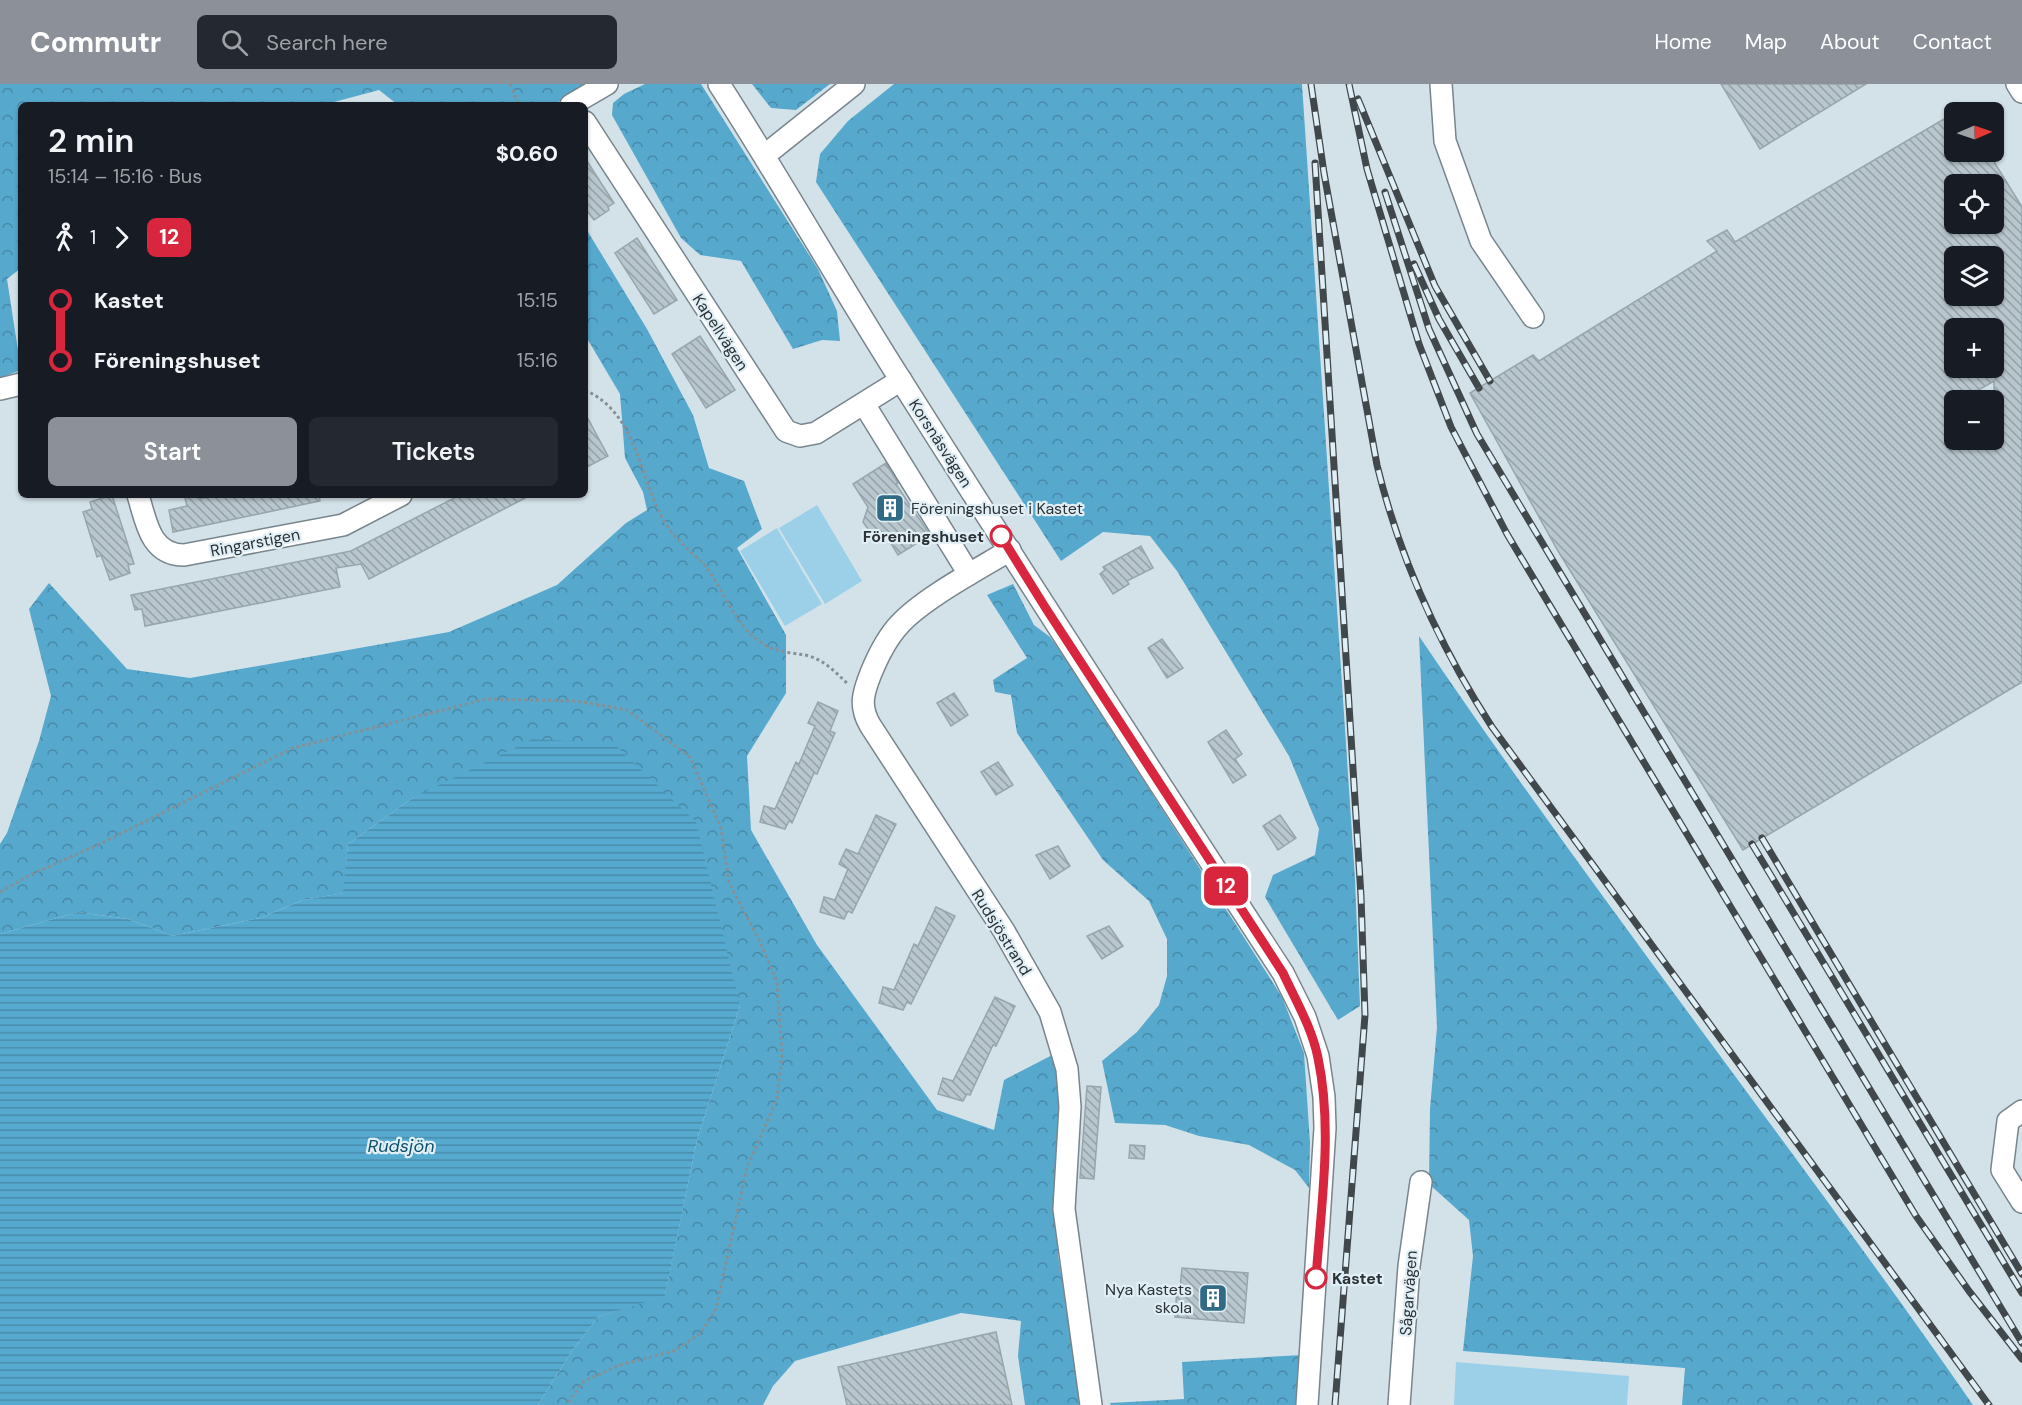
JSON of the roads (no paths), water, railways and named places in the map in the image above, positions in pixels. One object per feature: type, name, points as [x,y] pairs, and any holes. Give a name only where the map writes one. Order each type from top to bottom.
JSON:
[{"type":"street","points":[[578,102],[607,84]]},
{"type":"street","name":"Korsnäsvägen","points":[[718,84],[765,155],[901,380],[1283,973],[1305,1017],[1318,1056],[1325,1128],[1307,1405]]},
{"type":"street","points":[[765,155],[854,84]]},
{"type":"street","points":[[1441,84],[1445,141],[1481,241],[1533,317]]},
{"type":"street","points":[[2017,84],[2022,92]]},
{"type":"street","name":"Kapellvägen","points":[[588,127],[786,431],[800,436],[816,433],[901,380]]},
{"type":"street","points":[[0,389],[18,385]]},
{"type":"street","points":[[864,404],[969,574],[1010,550]]},
{"type":"street","name":"Ringarstigen","points":[[139,498],[149,531],[158,546],[172,554],[184,555],[343,525],[396,498]]},
{"type":"street","name":"Rudsjöstrand","points":[[969,574],[901,623],[877,660],[862,696],[863,712],[1004,931],[1050,1012],[1067,1069],[1070,1107],[1064,1209],[1091,1405]]},
{"type":"street","points":[[2022,1112],[2008,1121],[2002,1170],[2022,1202]]},
{"type":"street","name":"Sågarvägen","points":[[1399,1405],[1414,1215],[1421,1182]]},
{"type":"water","name":"Rudsjön","points":[[533,739],[614,744],[696,822],[740,1006],[697,1140],[665,1296],[598,1317],[572,1351],[538,1405],[0,1405],[0,934],[78,912],[128,919],[172,936],[260,918],[303,900],[343,893],[348,844],[414,797]]},
{"type":"railway","points":[[1311,84],[1324,173],[1377,465],[1397,534],[1438,633],[1492,727],[1989,1405]]},
{"type":"railway","points":[[1349,84],[1367,169],[1419,344],[1451,427],[1507,534],[1916,1216],[1969,1291],[2022,1359]]},
{"type":"railway","points":[[1358,99],[1435,286],[1490,381]]},
{"type":"railway","points":[[1315,163],[1361,896],[1365,1015],[1335,1405]]},
{"type":"railway","points":[[1385,192],[1429,329],[1477,434],[2022,1343]]},
{"type":"railway","points":[[1414,264],[1439,319],[1479,388]]},
{"type":"railway","points":[[1762,838],[2022,1274]]},
{"type":"railway","points":[[1752,844],[2022,1293]]},
{"type":"place","name":"Föreningshuset i Kastet","points":[[890,508]]},
{"type":"place","name":"Föreningshuset","points":[[1001,536]]},
{"type":"place","name":"Kastet","points":[[1316,1278]]},
{"type":"place","name":"Nya Kastets skola","points":[[1213,1298]]}]
